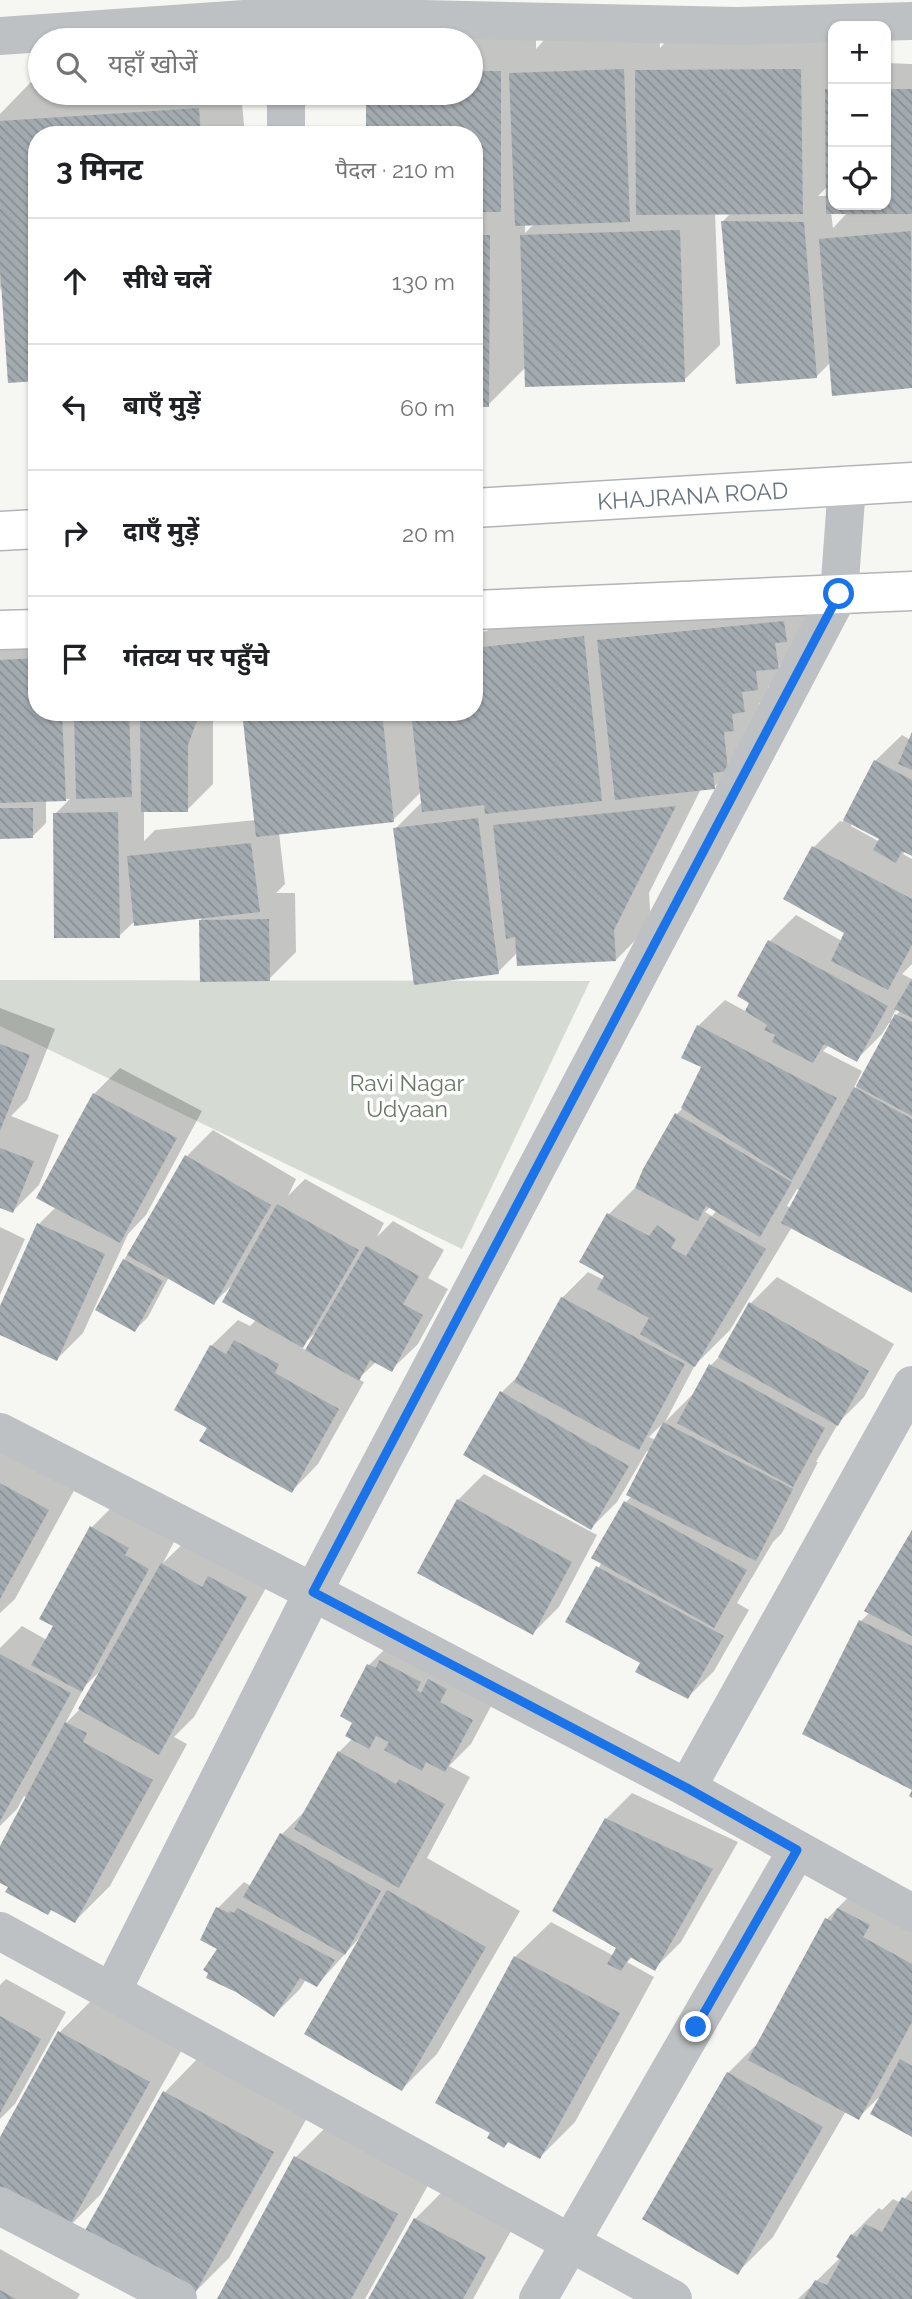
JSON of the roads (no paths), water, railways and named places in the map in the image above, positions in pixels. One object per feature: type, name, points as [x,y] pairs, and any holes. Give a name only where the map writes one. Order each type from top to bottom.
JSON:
[{"type":"main road","name":"KHAJRANA ROAD","points":[[483,507],[912,482]]},
{"type":"main road","points":[[0,531],[28,529]]},
{"type":"main road","points":[[483,610],[912,591]]},
{"type":"main road","points":[[0,630],[28,629]]},
{"type":"street","points":[[144,28],[288,19],[739,13],[912,21]]},
{"type":"street","points":[[0,37],[28,35]]},
{"type":"street","points":[[286,105],[286,126]]},
{"type":"street","points":[[112,1991],[313,1592],[839,594],[847,485]]},
{"type":"street","points":[[687,1788],[912,1385]]},
{"type":"street","points":[[0,1432],[687,1788],[912,1913]]},
{"type":"street","points":[[538,2299],[797,1850]]},
{"type":"street","points":[[0,1931],[673,2299]]},
{"type":"street","points":[[0,2206],[178,2299]]},
{"type":"park label","name":"Ravi Nagar Udyaan","points":[[407,1095]]}]
